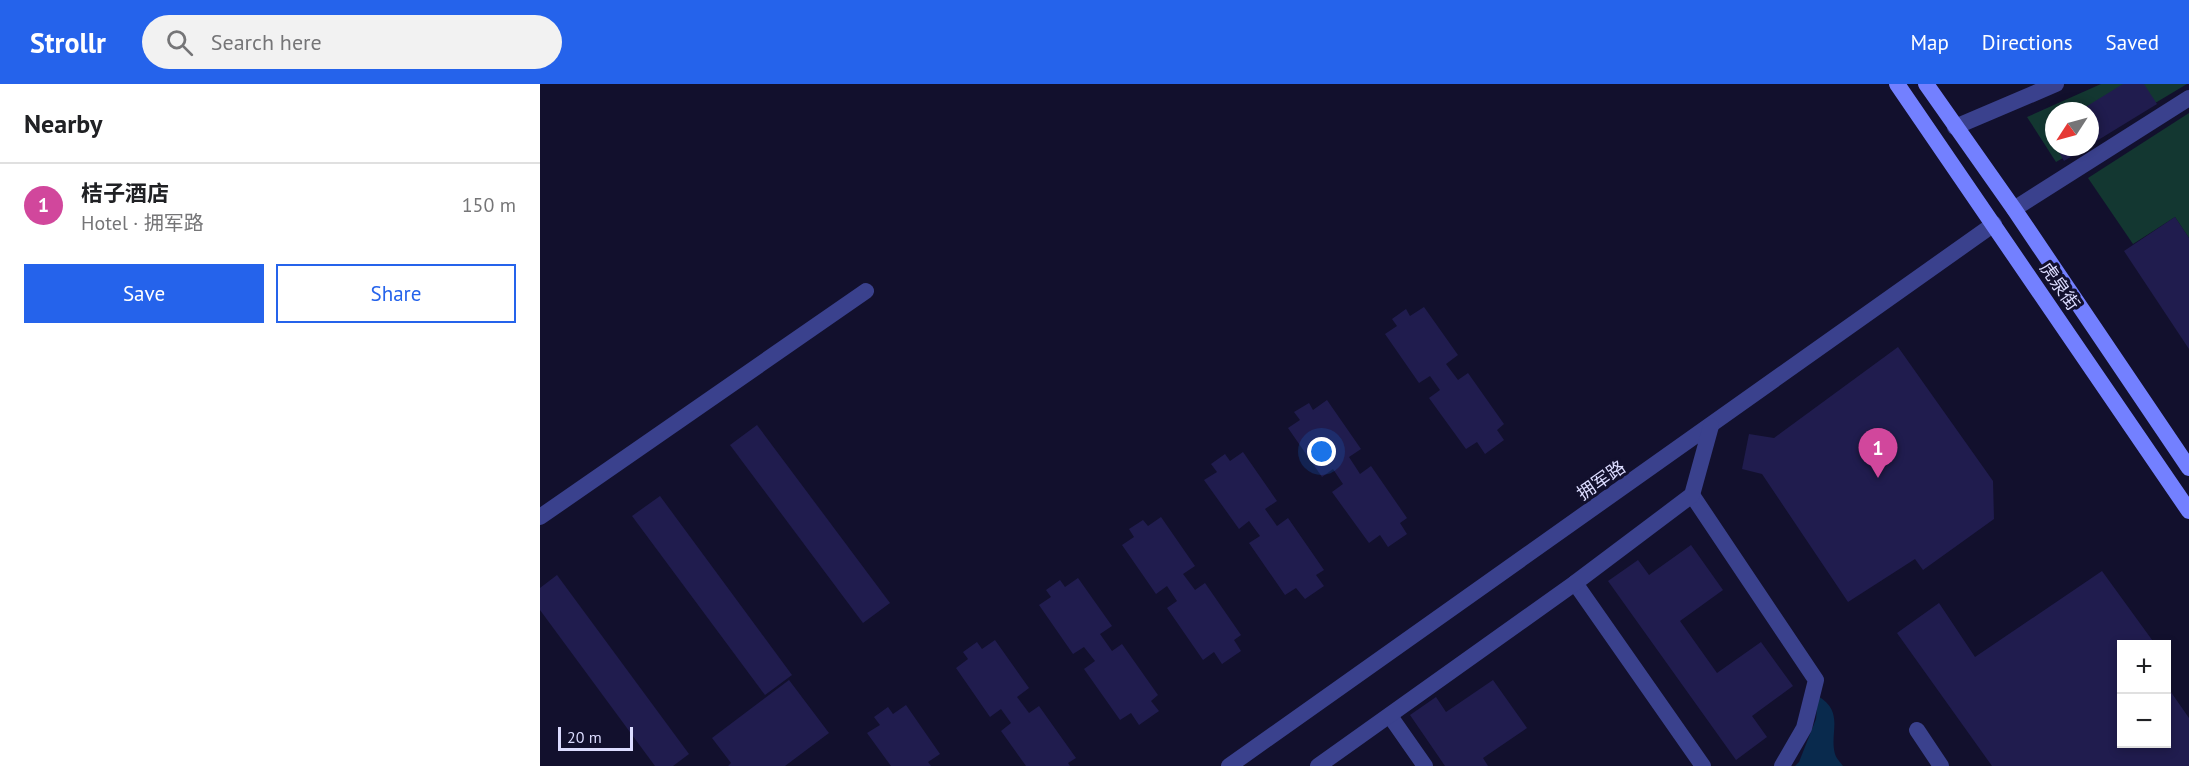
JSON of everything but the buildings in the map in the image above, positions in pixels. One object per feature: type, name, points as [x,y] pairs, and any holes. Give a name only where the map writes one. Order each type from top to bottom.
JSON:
[{"type":"main road","name":"虎泉街","points":[[1897,84],[2189,511]]},
{"type":"main road","name":"虎泉街","points":[[1926,84],[2014,209],[2189,468]]},
{"type":"street","points":[[1955,127],[2056,84]]},
{"type":"street","points":[[2014,209],[2189,98]]},
{"type":"street","name":"拥军路","points":[[1230,766],[1994,224]]},
{"type":"street","points":[[540,517],[866,291]]},
{"type":"street","points":[[1318,766],[1575,583],[1692,495],[1711,426]]},
{"type":"street","points":[[1692,495],[1816,680],[1804,728],[1782,766]]},
{"type":"street","points":[[1575,583],[1703,766]]},
{"type":"street","points":[[1390,716],[1425,766]]},
{"type":"street","points":[[1917,730],[1941,766]]},
{"type":"green space","points":[[2101,84],[2187,84],[2099,137],[2099,102],[2061,102]]},
{"type":"green space","points":[[2045,109],[2045,145],[2027,117]]},
{"type":"green space","points":[[2189,113],[2189,238],[2175,217],[2133,244],[2088,178]]},
{"type":"green space","points":[[2052,156],[2066,156],[2056,162]]},
{"type":"water","points":[[1818,696],[1826,702],[1834,716],[1835,754],[1843,766],[1795,766],[1799,762],[1816,719]]},
{"type":"place","name":"桔子酒店","points":[[1878,478]]}]
